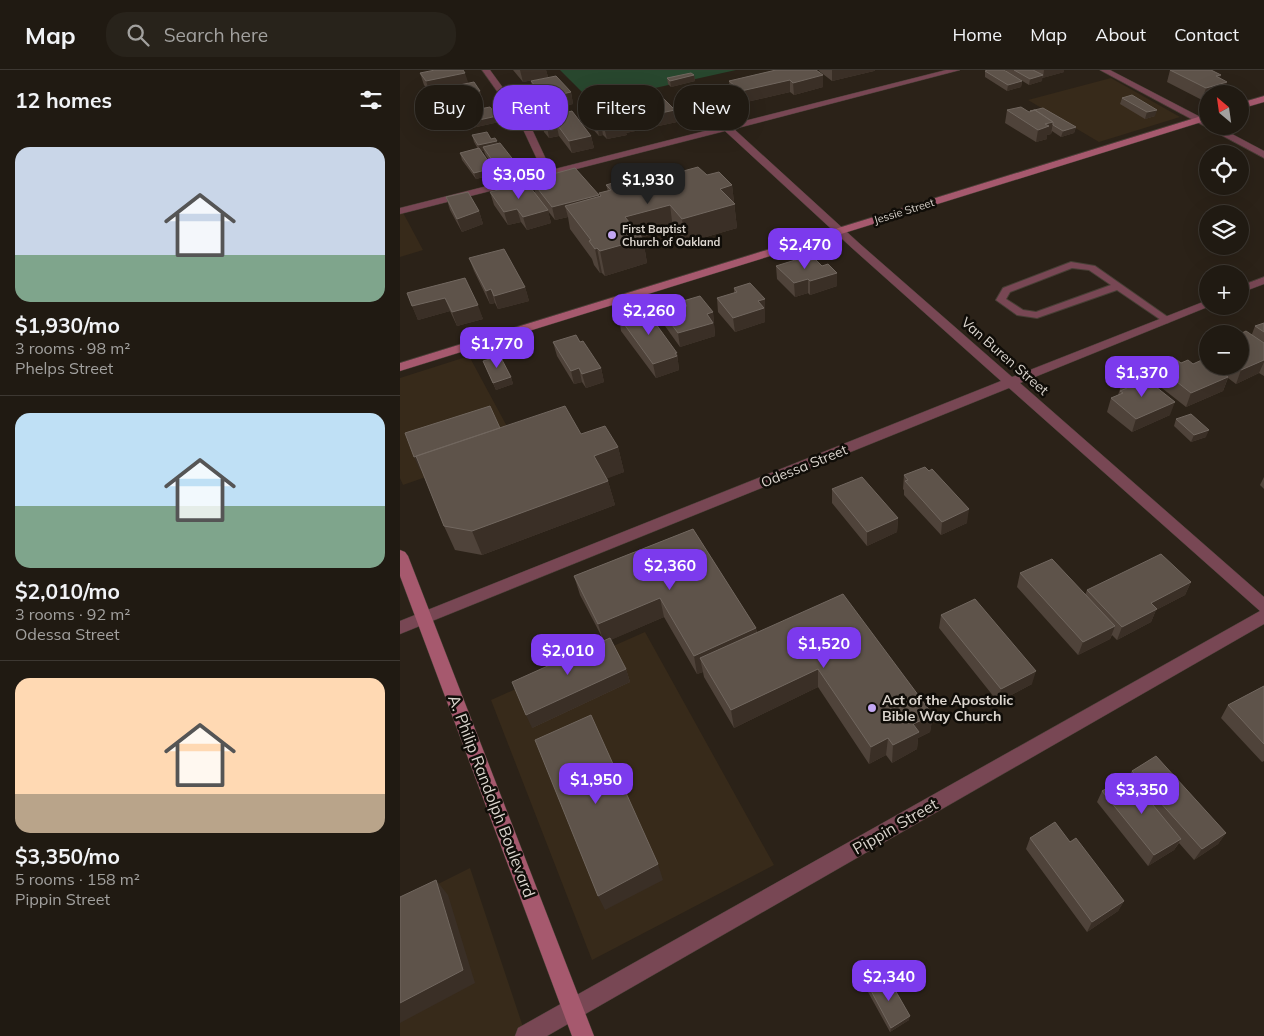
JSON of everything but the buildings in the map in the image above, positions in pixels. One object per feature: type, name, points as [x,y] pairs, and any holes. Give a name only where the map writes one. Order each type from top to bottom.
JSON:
[{"type":"street","points":[[486,70],[525,125],[548,173]]},
{"type":"street","points":[[749,122],[956,70]]},
{"type":"street","points":[[1104,70],[1199,118]]},
{"type":"street","points":[[1249,103],[1264,99]]},
{"type":"street","name":"Jessie Street","points":[[400,367],[839,231],[1199,124]]},
{"type":"street","points":[[400,211],[719,130]]},
{"type":"street","name":"Van Buren Street","points":[[729,130],[839,231],[1264,606]]},
{"type":"street","points":[[1229,135],[1264,155]]},
{"type":"street","points":[[1249,286],[1264,280]]},
{"type":"street","name":"Odessa Street","points":[[400,628],[1199,307]]},
{"type":"street","name":"A. Philip Randolph Boulevard","points":[[400,556],[583,1036]]},
{"type":"street","name":"Pippin Street","points":[[526,1036],[1264,616]]},
{"type":"lane","points":[[1118,286],[1037,315],[1020,313],[1001,300],[1006,290],[1071,265],[1092,268],[1118,286],[1167,320]]},
{"type":"shaded area","points":[[1111,78],[1180,117],[1099,142],[1028,100]]},
{"type":"shaded area","points":[[400,207],[423,250],[400,257]]},
{"type":"shaded area","points":[[469,356],[517,445],[403,485],[400,478],[400,378]]},
{"type":"shaded area","points":[[645,632],[774,865],[592,960],[491,700]]},
{"type":"shaded area","points":[[470,868],[526,1036],[400,1036],[400,903]]},
{"type":"green space","points":[[560,70],[736,70],[664,86],[578,85],[578,88]]},
{"type":"place","name":"First Baptist Church of Oakland","points":[[612,235]]},
{"type":"place","name":"Act of the Apostolic Bible Way Church","points":[[872,708]]}]
